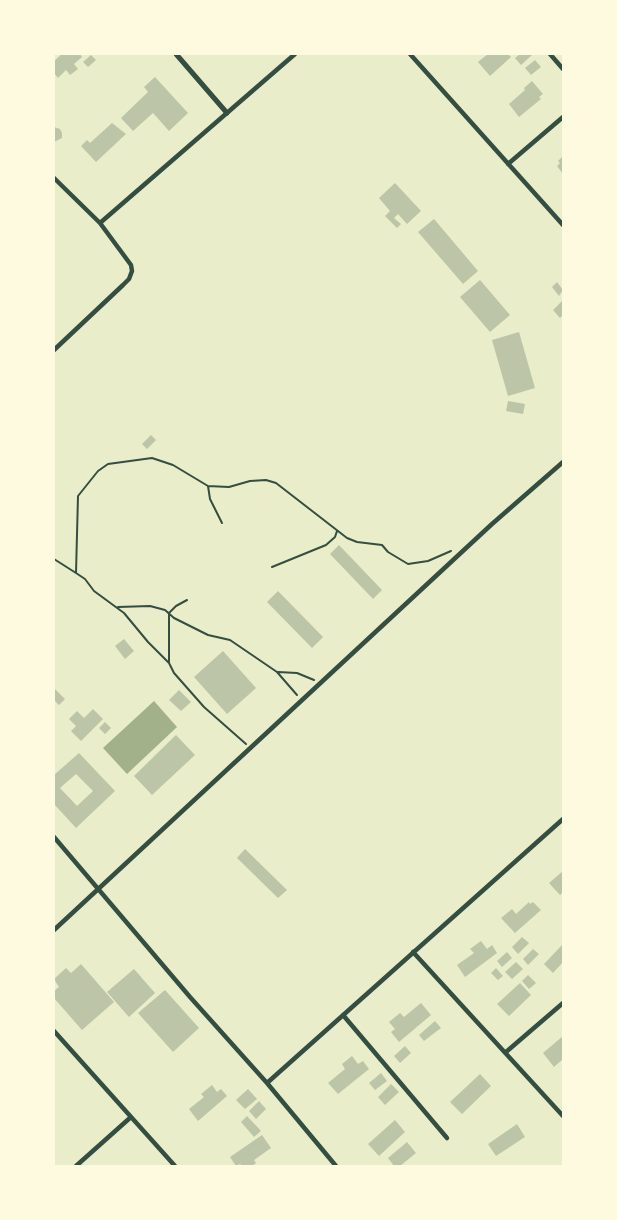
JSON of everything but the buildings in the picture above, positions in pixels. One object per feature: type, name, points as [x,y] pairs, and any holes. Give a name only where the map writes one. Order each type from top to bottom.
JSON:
[{"type":"street","points":[[176,54],[227,113]]},
{"type":"street","points":[[100,223],[295,54]]},
{"type":"street","points":[[410,54],[563,225]]},
{"type":"street","points":[[550,54],[563,69]]},
{"type":"street","points":[[508,164],[563,117]]},
{"type":"street","points":[[54,178],[100,223],[131,265],[129,279],[54,350]]},
{"type":"street","points":[[54,930],[321,682],[563,462]]},
{"type":"street","points":[[267,1083],[563,819]]},
{"type":"street","points":[[54,837],[98,891],[267,1083],[336,1166]]},
{"type":"street","points":[[412,952],[563,1116]]},
{"type":"street","points":[[506,1052],[563,1002]]},
{"type":"street","points":[[343,1015],[447,1138]]},
{"type":"street","points":[[54,1031],[175,1166]]},
{"type":"street","points":[[76,1166],[131,1117]]},
{"type":"path","points":[[76,573],[78,496],[98,472],[108,464],[152,458],[173,464],[208,486],[229,488],[250,481],[266,480],[276,483],[337,531],[357,542],[382,545],[408,564],[428,561],[453,550]]},
{"type":"path","points":[[208,486],[210,499],[222,523]]},
{"type":"path","points":[[272,567],[326,545],[335,537],[337,531]]},
{"type":"path","points":[[54,559],[76,573],[94,590],[117,607],[169,663],[174,673],[204,707],[242,742],[253,747]]},
{"type":"path","points":[[169,663],[169,613],[176,606],[187,600]]},
{"type":"path","points":[[117,607],[150,606],[165,610],[174,618],[208,635],[230,640],[277,672],[303,700]]},
{"type":"path","points":[[277,672],[297,673],[321,682]]},
{"type":"shaded area","points":[[154,701],[177,727],[127,774],[103,748]]}]
